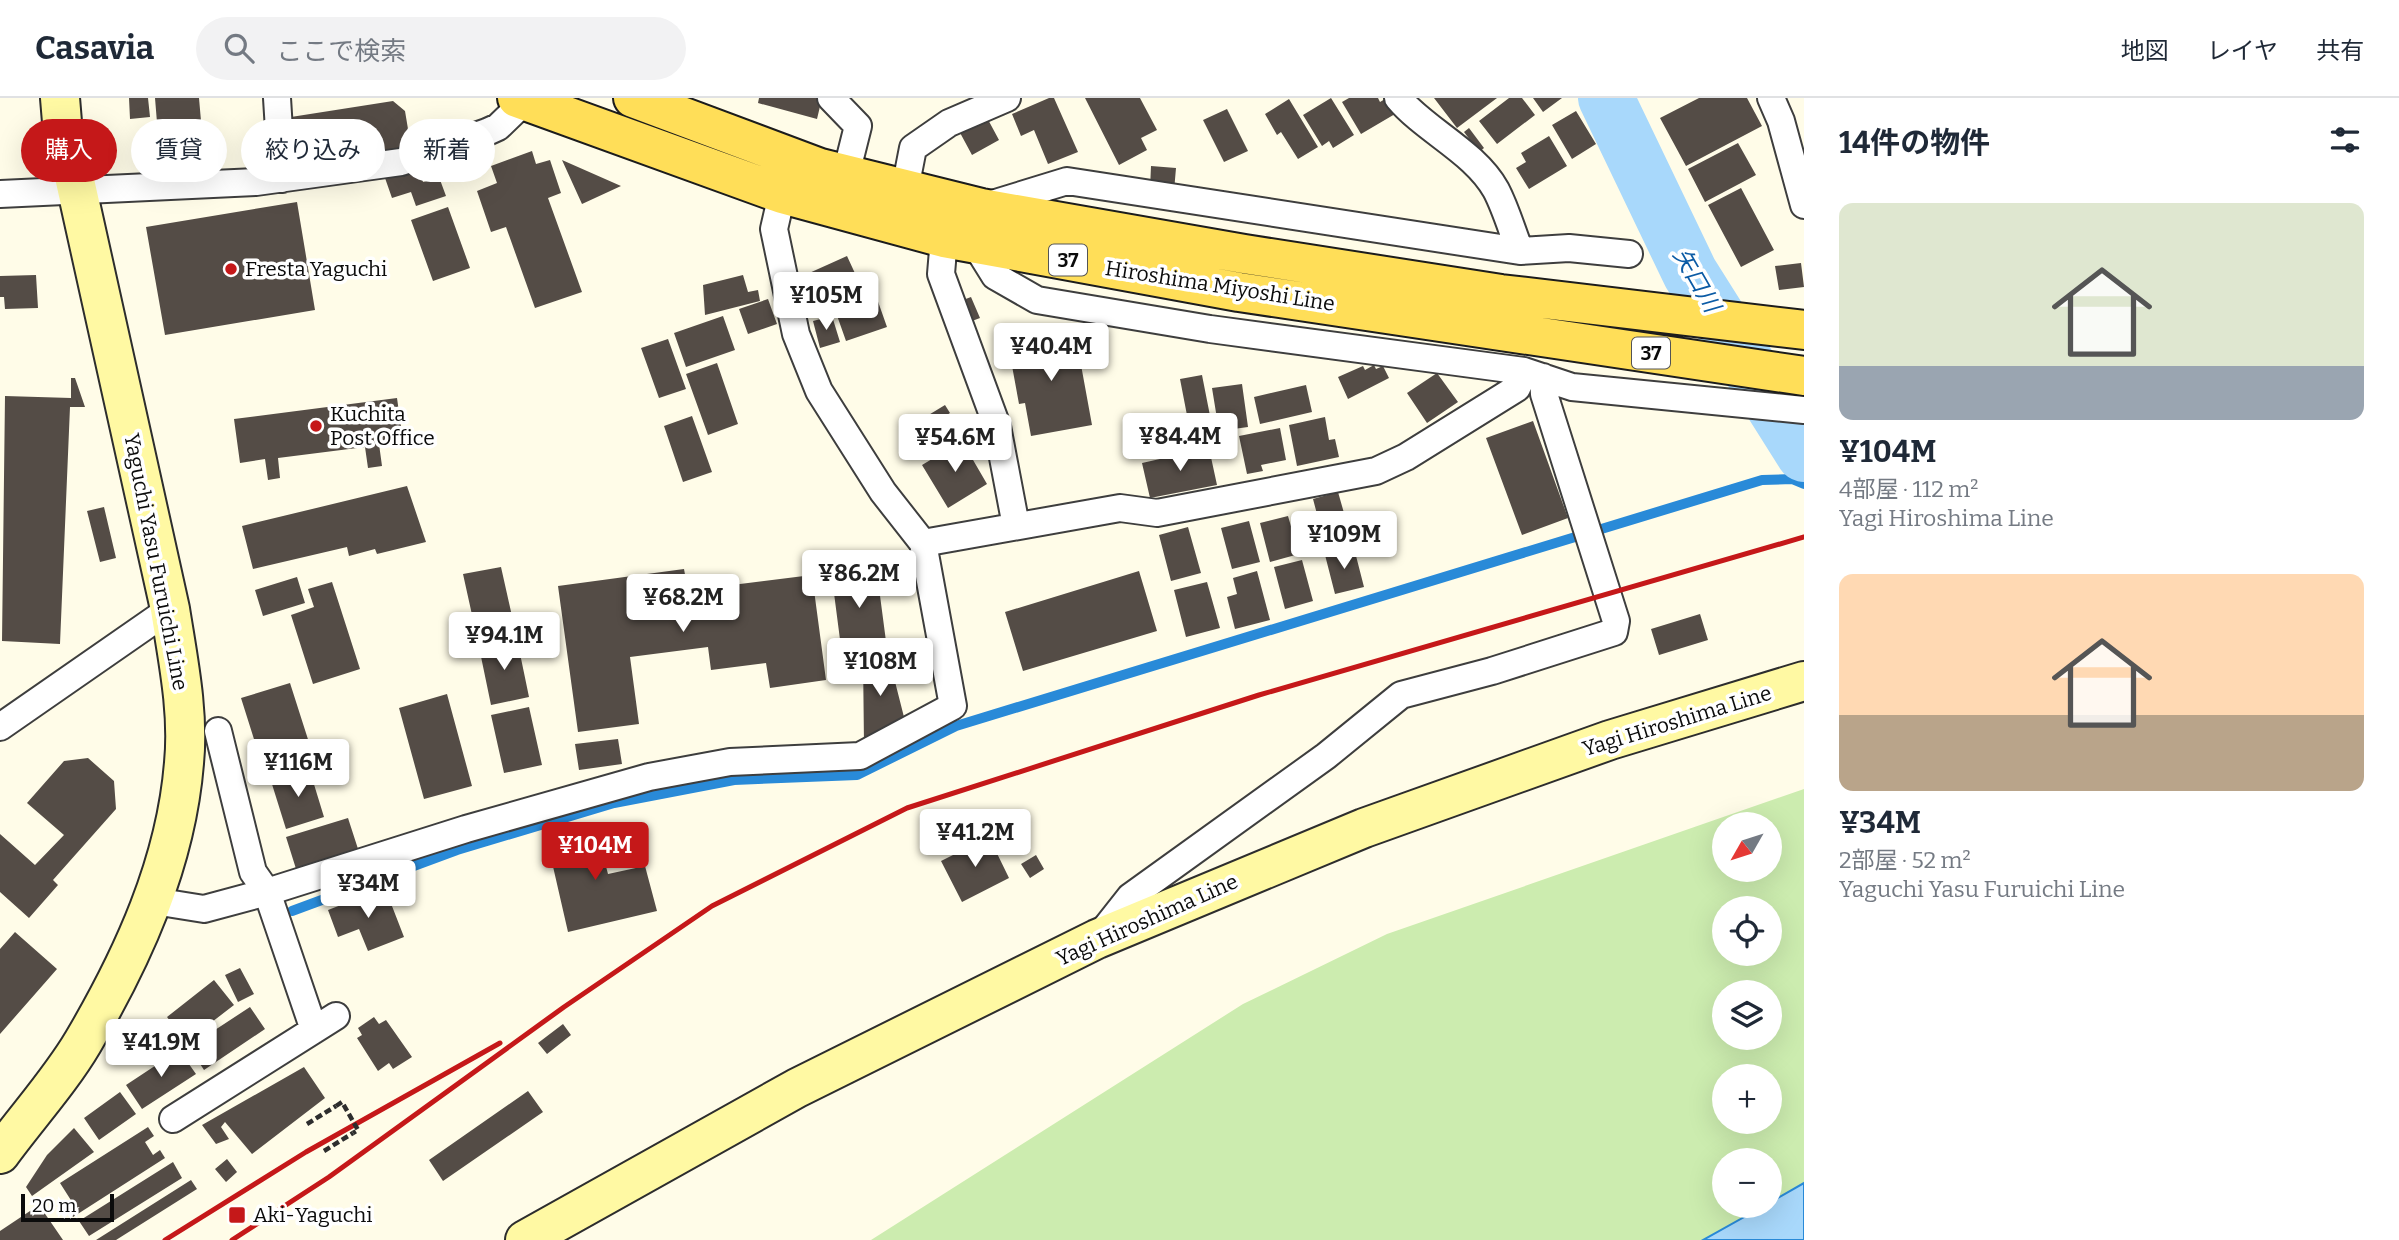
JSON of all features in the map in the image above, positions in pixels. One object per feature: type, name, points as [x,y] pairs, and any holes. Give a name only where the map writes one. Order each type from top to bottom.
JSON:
[{"type":"main road","name":"Yaguchi Yasu Furuichi Line","points":[[0,1153],[82,1043],[154,901],[173,833],[184,762],[183,686],[170,609],[62,122],[60,98]]},
{"type":"main road","name":"Hiroshima Miyoshi Line","points":[[633,98],[676,104],[820,168],[905,189],[967,230]]},
{"type":"main road","name":"Hiroshima Miyoshi Line","points":[[521,99],[782,194],[967,230],[1244,254],[1500,312],[1804,376]]},
{"type":"main road","points":[[649,144],[676,104]]},
{"type":"main road","name":"Hiroshima Miyoshi Line","points":[[1500,312],[1804,330]]},
{"type":"main road","name":"Yagi Hiroshima Line","points":[[525,1240],[797,1088],[1097,939],[1364,828],[1610,740],[1804,681]]},
{"type":"street","points":[[277,98],[278,119]]},
{"type":"street","points":[[831,98],[858,126],[846,174]]},
{"type":"street","points":[[905,189],[914,148],[949,123],[1007,98]]},
{"type":"street","points":[[1398,98],[1411,114],[1467,157],[1495,189],[1520,251]]},
{"type":"street","points":[[1771,98],[1781,121],[1804,205]]},
{"type":"street","points":[[385,164],[401,162],[498,127],[521,99]]},
{"type":"street","points":[[1016,526],[997,426],[941,274],[967,230],[1067,181],[1520,251],[1569,247],[1629,254]]},
{"type":"street","points":[[0,194],[241,182]]},
{"type":"street","points":[[154,901],[204,909],[267,892],[466,829],[649,777],[730,762],[860,756],[953,706],[923,543],[883,492],[819,391],[796,334],[774,229],[782,194]]},
{"type":"street","points":[[967,230],[995,276],[1037,300],[1210,329],[1534,374],[1572,387],[1804,410]]},
{"type":"street","points":[[923,543],[1120,508],[1157,513],[1376,471],[1406,457],[1517,388],[1534,374]]},
{"type":"street","points":[[1097,939],[1129,897],[1326,756],[1401,695],[1492,671],[1614,632],[1616,621],[1544,394],[1534,374]]},
{"type":"street","points":[[0,727],[170,609]]},
{"type":"street","points":[[173,1119],[325,1023],[267,892],[253,872],[218,731]]},
{"type":"path","points":[[307,1124],[342,1102],[358,1130],[324,1151]]},
{"type":"green space","points":[[1804,789],[1804,1183],[1782,1196],[1782,1148],[1712,1148],[1712,1218],[1742,1218],[1703,1240],[871,1240],[1243,1004],[1387,934],[1712,821],[1712,882],[1782,882],[1782,812],[1738,812]]},
{"type":"water","points":[[1804,1183],[1804,1240],[1703,1240],[1742,1218],[1782,1218],[1782,1196]]},
{"type":"building","points":[[129,98],[148,98],[150,117],[130,119]]},
{"type":"building","points":[[155,98],[199,98],[201,119],[157,119]]},
{"type":"building","points":[[759,98],[822,98],[817,119],[758,103]]},
{"type":"building","points":[[1054,98],[1078,152],[1048,164],[1034,130],[1021,136],[1012,114]]},
{"type":"building","points":[[1085,98],[1140,98],[1157,130],[1141,138],[1147,150],[1119,165]]},
{"type":"building","points":[[1331,98],[1354,135],[1333,148],[1329,141],[1322,146],[1303,115]]},
{"type":"building","points":[[1349,98],[1378,98],[1380,102],[1385,99],[1395,114],[1361,134],[1342,102]]},
{"type":"building","points":[[1434,98],[1497,98],[1457,128]]},
{"type":"building","points":[[1509,98],[1522,98],[1535,115],[1497,144],[1479,121]]},
{"type":"building","points":[[1533,98],[1562,98],[1543,112]]},
{"type":"building","points":[[1699,98],[1747,98],[1762,126],[1686,166],[1660,118]]},
{"type":"building","points":[[1289,99],[1318,147],[1298,159],[1281,132],[1277,135],[1265,114]]},
{"type":"building","points":[[393,101],[405,111],[406,119],[399,119],[399,149],[385,151],[385,119],[291,117]]},
{"type":"building","points":[[1227,109],[1248,151],[1224,162],[1203,120]]},
{"type":"building","points":[[1576,111],[1596,144],[1572,159],[1552,125]]},
{"type":"building","points":[[985,114],[999,140],[972,155],[958,129]]},
{"type":"building","points":[[1469,128],[1484,148],[1479,152],[1464,132]]},
{"type":"building","points":[[1549,136],[1567,166],[1529,189],[1516,168],[1526,162],[1521,153]]},
{"type":"building","points":[[1738,143],[1756,175],[1705,202],[1688,169]]},
{"type":"building","points":[[532,151],[536,164],[550,160],[561,193],[548,198],[582,292],[535,308],[506,227],[491,232],[477,191],[497,183],[495,165]]},
{"type":"building","points":[[562,160],[621,186],[582,204]]},
{"type":"building","points":[[1151,166],[1176,168],[1174,191],[1150,189]]},
{"type":"building","points":[[399,173],[399,182],[441,182],[446,196],[416,206],[411,192],[392,198],[385,178]]},
{"type":"building","points":[[1741,188],[1774,250],[1741,267],[1708,205]]},
{"type":"building","name":"Fresta Yaguchi","points":[[297,202],[315,310],[165,335],[146,227]]},
{"type":"building","points":[[448,207],[470,268],[433,281],[411,220]]},
{"type":"building","points":[[847,256],[859,282],[819,300],[807,274]]},
{"type":"building","points":[[1801,263],[1804,287],[1779,290],[1775,266]]},
{"type":"building","points":[[36,275],[38,308],[5,309],[4,297],[0,297],[0,276]]},
{"type":"building","points":[[743,275],[748,292],[758,290],[760,301],[705,315],[703,285]]},
{"type":"building","points":[[875,293],[887,327],[846,341],[834,307]]},
{"type":"building","points":[[971,297],[980,318],[972,321],[963,300]]},
{"type":"building","points":[[768,299],[777,324],[748,334],[739,309]]},
{"type":"building","points":[[723,316],[735,350],[686,367],[674,333]]},
{"type":"building","points":[[832,316],[840,342],[820,348],[813,321]]},
{"type":"building","points":[[1075,332],[1092,425],[1031,436],[1025,403],[1019,404],[1008,344]]},
{"type":"building","points":[[668,339],[686,389],[659,398],[641,348]]},
{"type":"building","points":[[717,363],[738,424],[708,435],[686,374]]},
{"type":"building","points":[[1374,365],[1376,369],[1383,366],[1389,378],[1348,399],[1338,377],[1363,366],[1365,370]]},
{"type":"building","points":[[1437,373],[1458,402],[1427,423],[1407,393]]},
{"type":"building","points":[[1202,375],[1213,431],[1191,436],[1180,379]]},
{"type":"building","points":[[71,378],[75,378],[85,407],[70,407],[60,644],[2,641],[5,396],[71,398]]},
{"type":"building","points":[[1242,384],[1248,427],[1219,431],[1212,388]]},
{"type":"building","points":[[1306,385],[1312,412],[1260,424],[1254,397]]},
{"type":"building","points":[[397,398],[403,441],[379,444],[382,466],[368,468],[365,447],[278,458],[280,478],[268,480],[265,459],[240,463],[234,419]]},
{"type":"building","points":[[945,405],[950,413],[936,422],[942,432],[933,437],[922,419]]},
{"type":"building","points":[[692,416],[712,472],[683,482],[664,426]]},
{"type":"building","points":[[1325,417],[1329,440],[1335,439],[1339,457],[1297,466],[1289,425]]},
{"type":"building","points":[[1533,421],[1568,518],[1522,535],[1486,438]]},
{"type":"building","points":[[1280,428],[1286,460],[1261,465],[1263,471],[1247,474],[1239,436]]},
{"type":"building","points":[[962,441],[987,484],[948,508],[922,465]]},
{"type":"building","points":[[1209,448],[1217,485],[1150,498],[1142,463]]},
{"type":"building","points":[[407,486],[426,542],[377,554],[375,549],[349,556],[347,547],[253,569],[242,526]]},
{"type":"building","points":[[1338,492],[1346,520],[1354,517],[1360,539],[1326,548],[1313,499]]},
{"type":"building","points":[[104,507],[116,558],[100,562],[87,511]]},
{"type":"building","points":[[1288,516],[1299,554],[1270,562],[1260,523]]},
{"type":"building","points":[[1249,521],[1260,562],[1232,569],[1221,528]]},
{"type":"building","points":[[1188,527],[1201,573],[1171,581],[1159,535]]},
{"type":"building","points":[[1354,548],[1364,587],[1335,594],[1325,555]]},
{"type":"building","points":[[1302,560],[1313,601],[1285,609],[1274,567]]},
{"type":"building","points":[[876,565],[887,649],[842,655],[831,570]]},
{"type":"building","points":[[501,567],[514,625],[476,633],[463,574]]},
{"type":"building","points":[[684,569],[686,580],[698,578],[700,589],[812,575],[826,680],[770,688],[766,663],[711,670],[708,647],[630,657],[639,724],[578,732],[558,586]]},
{"type":"building","points":[[1139,571],[1157,631],[1023,671],[1005,612]]},
{"type":"building","points":[[1257,571],[1270,620],[1235,629],[1227,597],[1237,594],[1233,578]]},
{"type":"building","points":[[297,577],[305,603],[263,616],[255,590]]},
{"type":"building","points":[[332,582],[360,669],[313,684],[291,615],[314,607],[308,589]]},
{"type":"building","points":[[1207,582],[1220,628],[1186,637],[1174,590]]},
{"type":"building","points":[[1700,614],[1708,640],[1659,655],[1651,629]]},
{"type":"building","points":[[517,639],[529,697],[491,705],[479,647]]},
{"type":"building","points":[[888,654],[905,721],[864,745],[863,657]]},
{"type":"building","points":[[290,683],[313,755],[264,771],[241,698]]},
{"type":"building","points":[[447,694],[472,786],[424,799],[399,708]]},
{"type":"building","points":[[529,707],[542,765],[504,773],[491,715]]},
{"type":"building","points":[[618,739],[622,764],[579,770],[575,744]]},
{"type":"building","points":[[88,758],[114,781],[116,809],[53,880],[58,885],[29,918],[0,892],[0,834],[35,865],[64,835],[27,803],[64,761]]},
{"type":"building","points":[[309,768],[324,817],[286,829],[271,781]]},
{"type":"building","points":[[348,818],[359,852],[297,872],[286,837]]},
{"type":"building","points":[[595,825],[608,874],[645,866],[657,911],[568,932],[546,836]]},
{"type":"building","points":[[989,837],[1009,878],[962,902],[941,861]]},
{"type":"building","points":[[1036,855],[1044,869],[1030,878],[1021,864]]},
{"type":"building","points":[[385,888],[404,937],[368,951],[359,929],[338,937],[328,910]]},
{"type":"building","points":[[15,932],[57,969],[0,1034],[0,949]]},
{"type":"building","points":[[240,968],[254,994],[238,1002],[225,975]]},
{"type":"building","points":[[214,980],[234,1005],[186,1042],[167,1017]]},
{"type":"building","points":[[250,1007],[265,1029],[204,1070],[189,1047]]},
{"type":"building","points":[[374,1017],[379,1024],[386,1020],[412,1057],[393,1069],[389,1063],[378,1071],[357,1038],[362,1035],[358,1028]]},
{"type":"building","points":[[563,1024],[571,1035],[547,1054],[538,1043]]},
{"type":"building","points":[[179,1050],[196,1074],[142,1109],[126,1085]]},
{"type":"building","points":[[304,1067],[325,1098],[252,1154],[225,1122],[221,1127],[229,1139],[216,1144],[202,1125]]},
{"type":"building","points":[[528,1091],[543,1112],[443,1181],[429,1160]]},
{"type":"building","points":[[120,1092],[136,1114],[99,1140],[84,1118]]},
{"type":"building","points":[[148,1127],[154,1136],[145,1142],[153,1155],[160,1150],[165,1158],[73,1217],[68,1208],[74,1205],[60,1183]]},
{"type":"building","points":[[74,1128],[94,1152],[32,1196],[26,1187],[47,1155]]},
{"type":"building","points":[[227,1159],[237,1172],[226,1182],[215,1169]]},
{"type":"building","points":[[173,1162],[182,1178],[89,1236],[79,1221]]},
{"type":"building","points":[[191,1180],[197,1189],[116,1240],[96,1240]]},
{"type":"building","points":[[39,1205],[63,1240],[0,1240],[0,1231]]},
{"type":"waterway","name":"矢口川","points":[[1606,98],[1690,273],[1804,454]]},
{"type":"waterway","points":[[292,911],[457,850],[614,803],[734,780],[857,775],[956,726],[1762,480],[1792,479],[1804,484]]},
{"type":"railway","points":[[232,1240],[329,1177],[564,1007],[712,906],[907,808],[1259,695],[1804,537]]},
{"type":"railway","points":[[165,1240],[306,1152],[500,1043]]},
{"type":"place","name":"Fresta Yaguchi","points":[[231,269]]},
{"type":"place","name":"Kuchita Post Office","points":[[316,426]]},
{"type":"place","name":"Aki-Yaguchi","points":[[237,1215]]}]
